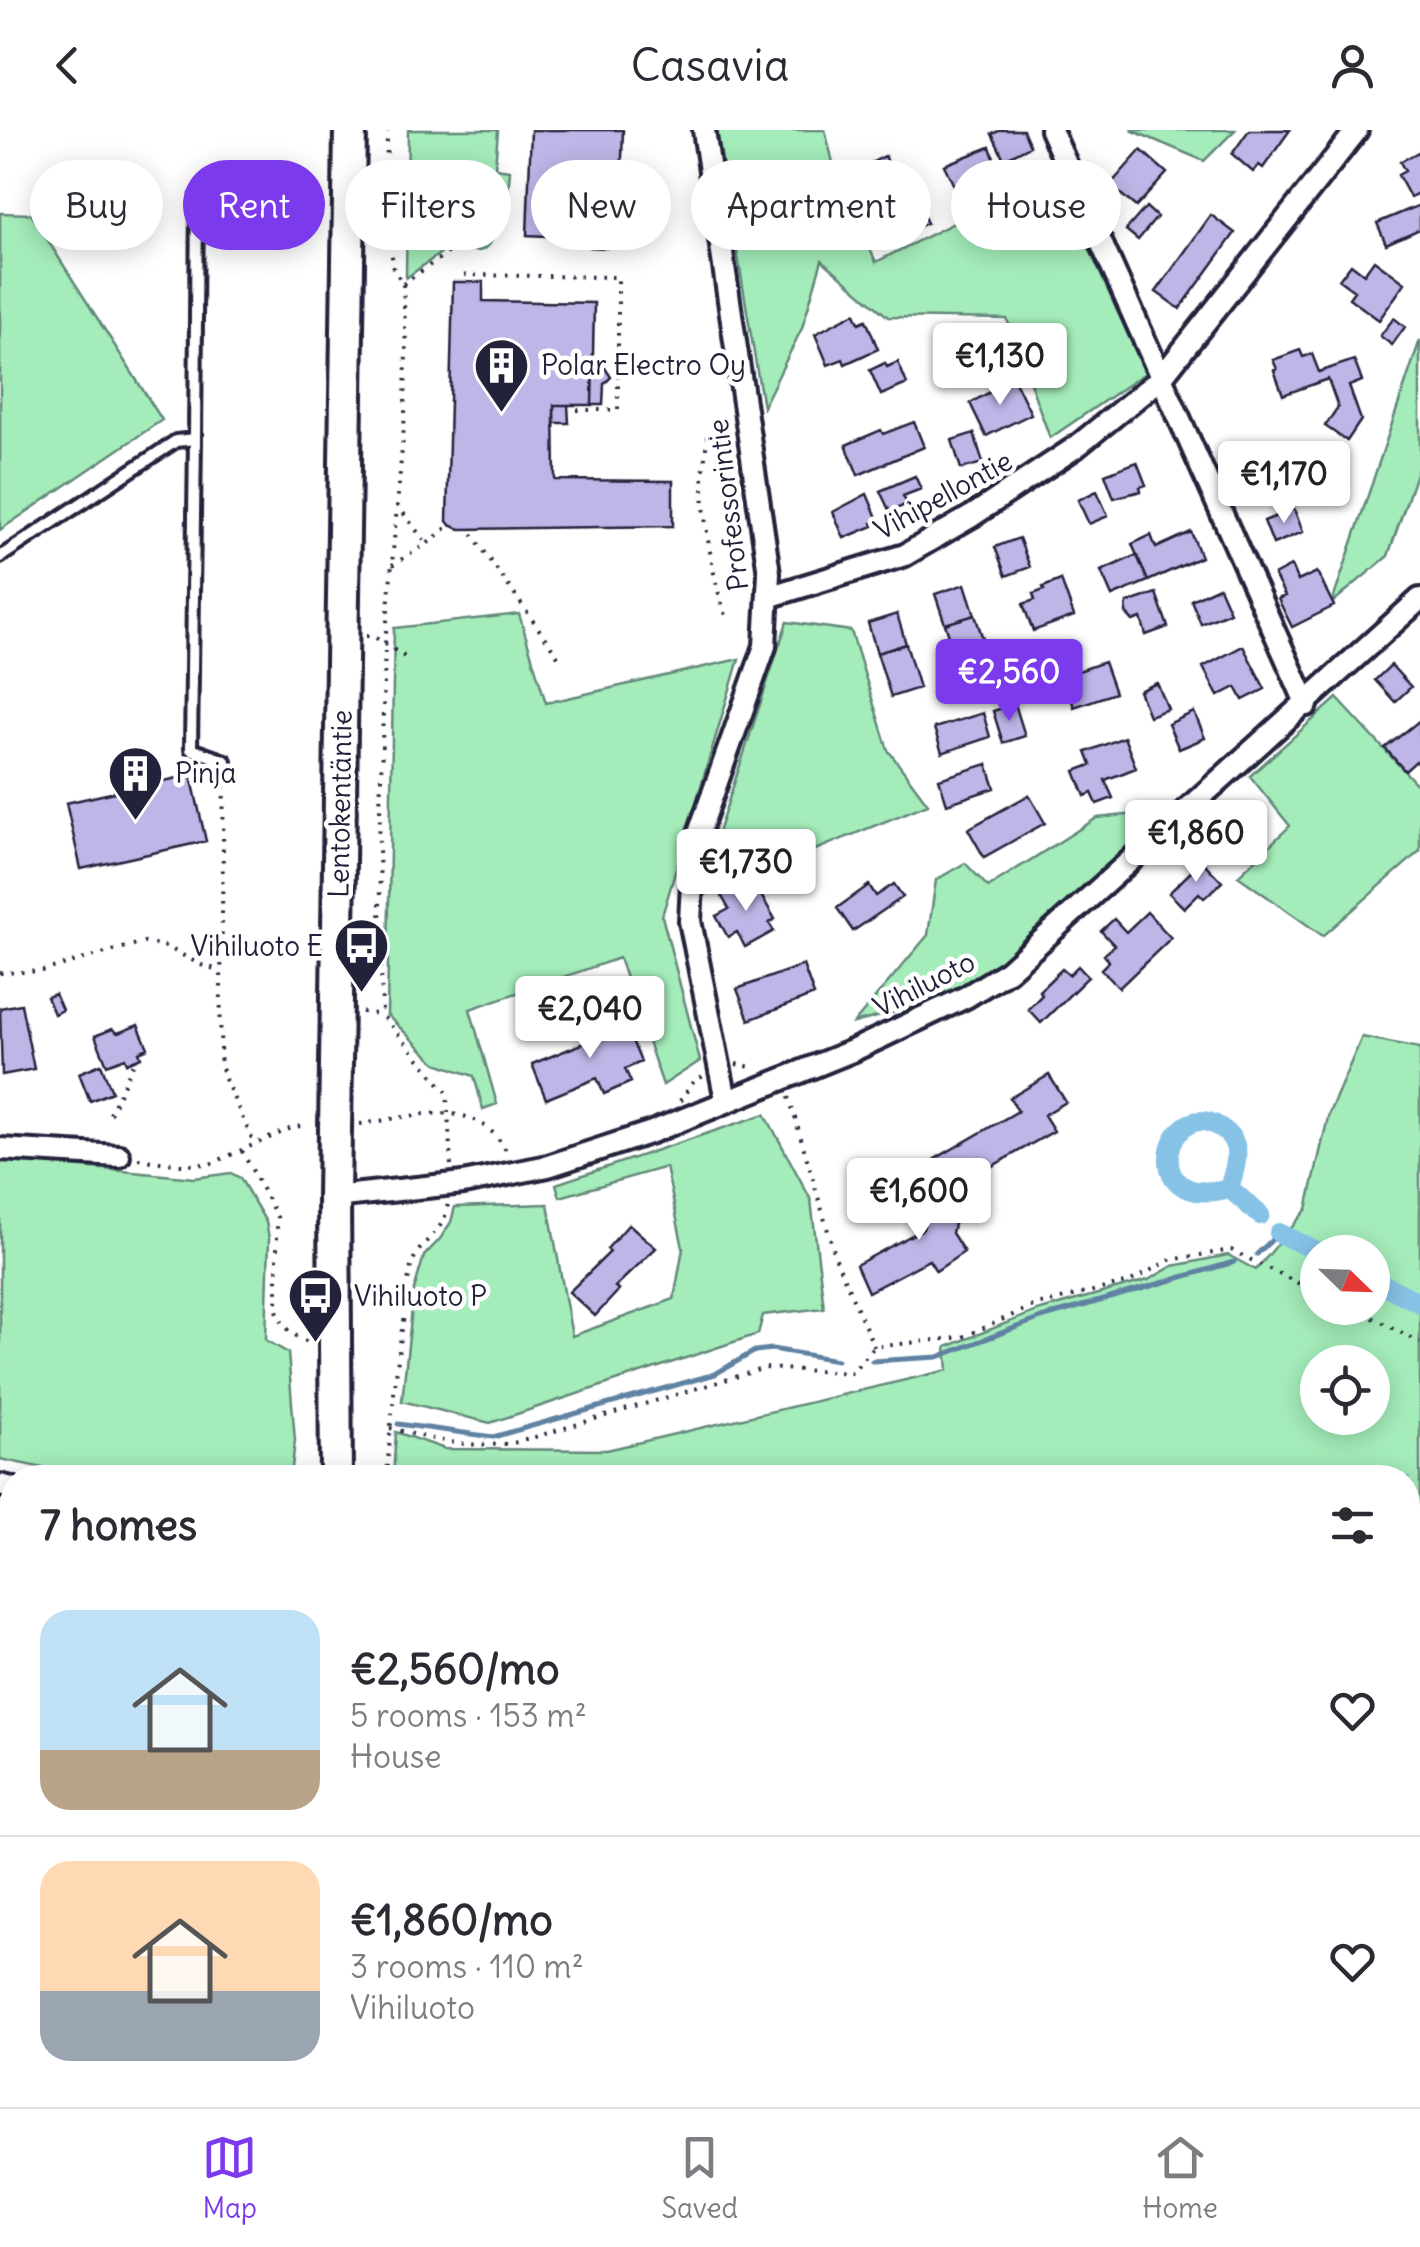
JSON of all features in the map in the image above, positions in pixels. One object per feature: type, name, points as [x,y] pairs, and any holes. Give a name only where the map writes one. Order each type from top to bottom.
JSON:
[{"type":"main road","name":"Lentokentäntie","points":[[336,1465],[334,1197],[350,130]]},
{"type":"street","name":"Professorintie","points":[[704,130],[769,573],[765,646],[694,846],[690,921],[726,1100]]},
{"type":"street","points":[[1051,130],[1307,705]]},
{"type":"street","name":"Vihipellontie","points":[[768,597],[905,555],[1076,447],[1161,378],[1357,130]]},
{"type":"street","name":"Vihiluoto","points":[[334,1197],[450,1184],[548,1166],[652,1132],[790,1078],[966,997],[1008,971],[1420,600]]},
{"type":"street","points":[[0,1149],[119,1156]]},
{"type":"lane","points":[[197,250],[192,749],[224,761]]},
{"type":"lane","points":[[0,557],[176,441],[195,439]]},
{"type":"path","points":[[387,130],[386,194],[391,248],[393,267],[403,284],[405,414],[386,644],[379,844],[382,1015],[438,1078],[447,1092],[451,1113],[446,1219],[437,1234],[418,1250],[411,1267],[387,1465]]},
{"type":"path","points":[[403,284],[450,251]]},
{"type":"path","points":[[464,275],[618,277],[618,410],[573,410]]},
{"type":"path","points":[[707,436],[703,486],[722,609],[728,619]]},
{"type":"path","points":[[396,504],[428,544]]},
{"type":"path","points":[[391,565],[428,544],[450,525]]},
{"type":"path","points":[[472,534],[562,662]]},
{"type":"path","points":[[341,635],[373,636],[412,661]]},
{"type":"path","points":[[224,761],[220,1057],[224,1077],[254,1143]]},
{"type":"path","points":[[0,973],[42,971],[144,942],[156,943],[220,970]]},
{"type":"path","points":[[110,1114],[135,1060]]},
{"type":"path","points":[[679,1102],[694,1081],[718,1070],[738,1063],[765,1070]]},
{"type":"path","points":[[789,1096],[838,1262],[874,1347]]},
{"type":"path","points":[[360,1124],[468,1114],[499,1136],[509,1156],[525,1153]]},
{"type":"path","points":[[119,1156],[199,1166],[294,1126],[308,1125]]},
{"type":"path","points":[[242,1151],[277,1217],[280,1320],[295,1337],[315,1345],[335,1346]]},
{"type":"path","points":[[390,1428],[449,1444],[492,1447],[765,1368],[851,1373],[874,1347],[963,1337],[1033,1306],[1129,1282],[1170,1260],[1231,1250],[1300,1284]]},
{"type":"path","points":[[1387,1325],[1420,1342]]},
{"type":"green space","points":[[408,130],[498,130],[496,160],[408,160]]},
{"type":"green space","points":[[717,130],[825,130],[832,160],[722,160]]},
{"type":"green space","points":[[1131,130],[1235,130],[1204,161]]},
{"type":"green space","points":[[0,213],[30,214],[30,250],[54,250],[162,420],[0,530]]},
{"type":"green space","points":[[951,224],[951,250],[1090,250],[1145,373],[1050,438],[1007,319],[888,317],[822,260],[802,328],[763,407],[737,250],[870,250],[876,262],[900,250],[931,250],[931,234]]},
{"type":"green space","points":[[406,250],[442,250],[442,252],[406,278]]},
{"type":"green space","points":[[1420,340],[1420,462],[1388,556],[1332,603]]},
{"type":"green space","points":[[519,614],[546,703],[739,659],[662,916],[700,1061],[663,1085],[619,958],[470,1009],[497,1104],[483,1109],[474,1076],[436,1063],[387,1015],[394,628]]},
{"type":"green space","points":[[787,622],[851,631],[888,750],[928,804],[707,894],[709,860]]},
{"type":"green space","points":[[1337,698],[1420,788],[1420,851],[1323,936],[1238,876],[1290,826],[1250,776]]},
{"type":"green space","points":[[1136,814],[1155,826],[1002,962],[934,1002],[854,1023],[928,935],[936,880],[965,863],[988,887],[1097,818]]},
{"type":"green space","points":[[1362,1037],[1420,1048],[1420,1465],[394,1465],[396,1432],[445,1449],[607,1450],[948,1370],[946,1347],[1037,1311],[1148,1280],[1173,1266],[1228,1255],[1256,1270],[1307,1209],[1329,1113]]},
{"type":"green space","points":[[765,1114],[811,1200],[824,1308],[763,1315],[758,1334],[490,1423],[402,1401],[414,1290],[424,1256],[451,1222],[455,1207],[548,1204],[572,1336],[674,1299],[683,1248],[666,1167],[560,1197],[556,1184]]},
{"type":"green space","points":[[0,1159],[194,1178],[231,1173],[240,1178],[266,1222],[266,1340],[288,1353],[295,1441],[292,1465],[29,1465],[0,1459]]},
{"type":"building","points":[[531,130],[623,130],[622,160],[531,160],[531,235],[527,235]]},
{"type":"building","points":[[1023,130],[1030,146],[1004,159],[992,134]]},
{"type":"building","points":[[1249,130],[1290,130],[1263,168],[1259,165],[1253,172],[1232,154]]},
{"type":"building","points":[[990,147],[995,160],[957,160]]},
{"type":"building","points":[[1141,150],[1167,173],[1136,207],[1121,194],[1121,173]]},
{"type":"building","points":[[1420,151],[1420,192],[1410,197],[1398,175],[1405,171],[1400,162]]},
{"type":"building","points":[[1420,205],[1420,229],[1386,244],[1377,223]]},
{"type":"building","points":[[1146,207],[1157,217],[1138,240],[1126,230]]},
{"type":"building","points":[[1211,215],[1235,233],[1180,309],[1156,292]]},
{"type":"building","points":[[1374,260],[1405,283],[1379,320],[1349,298],[1354,291],[1339,280],[1351,264],[1364,274]]},
{"type":"building","name":"Polar Electro Oy","points":[[453,282],[483,282],[483,301],[594,303],[592,405],[554,405],[555,480],[673,481],[673,526],[460,529],[450,525],[447,521]]},
{"type":"building","points":[[855,313],[859,323],[866,320],[878,349],[845,364],[843,359],[828,365],[815,334]]},
{"type":"building","points":[[1394,318],[1405,327],[1392,345],[1380,336]]},
{"type":"building","points":[[1300,350],[1303,357],[1312,354],[1319,372],[1354,360],[1362,381],[1349,386],[1361,420],[1347,441],[1325,426],[1338,407],[1328,379],[1283,395],[1273,360]]},
{"type":"building","points":[[601,362],[611,377],[604,384],[603,405],[592,405],[593,365]]},
{"type":"building","points":[[898,362],[907,384],[881,395],[870,370]]},
{"type":"building","points":[[1014,379],[1031,414],[986,436],[970,403]]},
{"type":"building","points":[[554,405],[568,405],[569,423],[554,423]]},
{"type":"building","points":[[914,422],[924,447],[858,475],[846,445]]},
{"type":"building","points":[[974,433],[983,463],[961,469],[952,440]]},
{"type":"building","points":[[1267,451],[1277,477],[1234,494],[1224,468]]},
{"type":"building","points":[[1137,462],[1146,485],[1140,487],[1141,491],[1114,498],[1105,474]]},
{"type":"building","points":[[915,476],[921,489],[903,496],[907,504],[890,512],[880,491]]},
{"type":"building","points":[[1097,491],[1108,516],[1089,524],[1078,500]]},
{"type":"building","points":[[867,494],[878,520],[844,538],[833,512]]},
{"type":"building","points":[[1294,509],[1303,532],[1273,544],[1264,521]]},
{"type":"building","points":[[1191,532],[1201,557],[1148,581],[1132,544],[1151,535],[1156,548]]},
{"type":"building","points":[[1019,538],[1030,567],[1006,576],[995,547]]},
{"type":"building","points":[[1137,555],[1148,581],[1112,596],[1101,571]]},
{"type":"building","points":[[1291,566],[1298,581],[1317,572],[1334,606],[1292,627],[1278,599],[1285,596],[1274,575]]},
{"type":"building","points":[[1061,580],[1074,616],[1033,631],[1023,604],[1035,600],[1033,594],[1044,590],[1043,587]]},
{"type":"building","points":[[965,584],[975,615],[945,624],[935,594]]},
{"type":"building","points":[[1219,587],[1230,612],[1201,624],[1191,600]]},
{"type":"building","points":[[1156,593],[1168,627],[1146,635],[1141,618],[1133,621],[1126,613],[1127,603]]},
{"type":"building","points":[[897,614],[906,644],[877,653],[868,623]]},
{"type":"building","points":[[975,615],[989,657],[959,667],[945,624]]},
{"type":"building","points":[[906,644],[919,688],[891,697],[877,653]]},
{"type":"building","points":[[1243,646],[1265,689],[1243,700],[1236,687],[1218,696],[1203,667]]},
{"type":"building","points":[[1104,662],[1115,693],[1074,707],[1064,676]]},
{"type":"building","points":[[1391,665],[1411,687],[1395,702],[1375,680]]},
{"type":"building","points":[[1157,683],[1168,709],[1149,716],[1139,691]]},
{"type":"building","points":[[1015,704],[1025,736],[1003,743],[993,711]]},
{"type":"building","points":[[1194,712],[1205,738],[1179,749],[1168,724]]},
{"type":"building","points":[[983,713],[990,737],[942,753],[934,728]]},
{"type":"building","points":[[1420,720],[1420,766],[1416,761],[1405,771],[1385,748]]},
{"type":"building","points":[[1124,737],[1136,768],[1105,780],[1113,798],[1097,804],[1092,793],[1085,796],[1075,771],[1091,765],[1086,752]]},
{"type":"building","points":[[987,764],[995,788],[947,804],[939,779]]},
{"type":"building","name":"Pinja","points":[[191,775],[206,841],[81,869],[66,803]]},
{"type":"building","points":[[1029,795],[1045,823],[984,857],[968,829]]},
{"type":"building","points":[[1236,811],[1257,834],[1235,855],[1214,832]]},
{"type":"building","points":[[1201,828],[1215,841],[1204,854],[1190,841]]},
{"type":"building","points":[[1202,861],[1222,882],[1204,898],[1199,893],[1184,908],[1169,893]]},
{"type":"building","points":[[751,878],[775,919],[769,923],[774,931],[745,947],[737,932],[728,937],[716,916],[729,909],[721,895]]},
{"type":"building","points":[[894,884],[903,897],[853,931],[837,908],[869,885],[876,896]]},
{"type":"building","points":[[1147,912],[1171,938],[1119,988],[1101,969],[1109,961],[1104,955],[1114,945],[1101,931],[1114,919],[1126,932]]},
{"type":"building","points":[[803,965],[814,995],[749,1020],[737,989]]},
{"type":"building","points":[[1078,966],[1088,977],[1041,1023],[1028,1009],[1042,995],[1039,991],[1062,969],[1069,975]]},
{"type":"building","points":[[55,994],[62,1010],[54,1014],[47,997]]},
{"type":"building","points":[[21,1004],[34,1069],[2,1075],[0,1008]]},
{"type":"building","points":[[607,1018],[612,1032],[626,1026],[641,1062],[625,1069],[631,1082],[604,1094],[597,1078],[546,1099],[532,1064],[584,1043],[578,1030]]},
{"type":"building","points":[[138,1025],[148,1048],[139,1052],[141,1057],[127,1063],[125,1058],[107,1065],[95,1036]]},
{"type":"building","points":[[101,1064],[112,1092],[90,1101],[79,1073]]},
{"type":"building","points":[[1049,1075],[1066,1102],[1044,1115],[1054,1131],[963,1183],[946,1179],[935,1159],[1018,1111],[1010,1098]]},
{"type":"building","points":[[933,1183],[962,1190],[952,1233],[964,1252],[936,1271],[929,1260],[868,1292],[856,1265],[923,1229]]},
{"type":"building","points":[[629,1224],[656,1248],[615,1287],[619,1290],[595,1316],[569,1292],[610,1252],[607,1249]]},
{"type":"waterway","points":[[1229,1188],[1198,1191],[1179,1184],[1170,1169],[1170,1152],[1176,1136],[1189,1124],[1205,1121],[1231,1137],[1236,1158],[1229,1188],[1260,1215]]},
{"type":"waterway","points":[[1257,1254],[1279,1233]]},
{"type":"waterway","points":[[1279,1233],[1300,1243]]},
{"type":"waterway","points":[[872,1361],[938,1357],[1041,1318],[1234,1262]]},
{"type":"waterway","points":[[1390,1288],[1420,1303]]},
{"type":"waterway","points":[[398,1424],[493,1437],[715,1374],[755,1351],[772,1349],[837,1360]]},
{"type":"place","name":"Polar Electro Oy","points":[[502,414]]},
{"type":"place","name":"Pinja","points":[[136,822]]},
{"type":"place","name":"Vihiluoto E","points":[[362,995]]},
{"type":"place","name":"Vihiluoto P","points":[[315,1345]]}]
